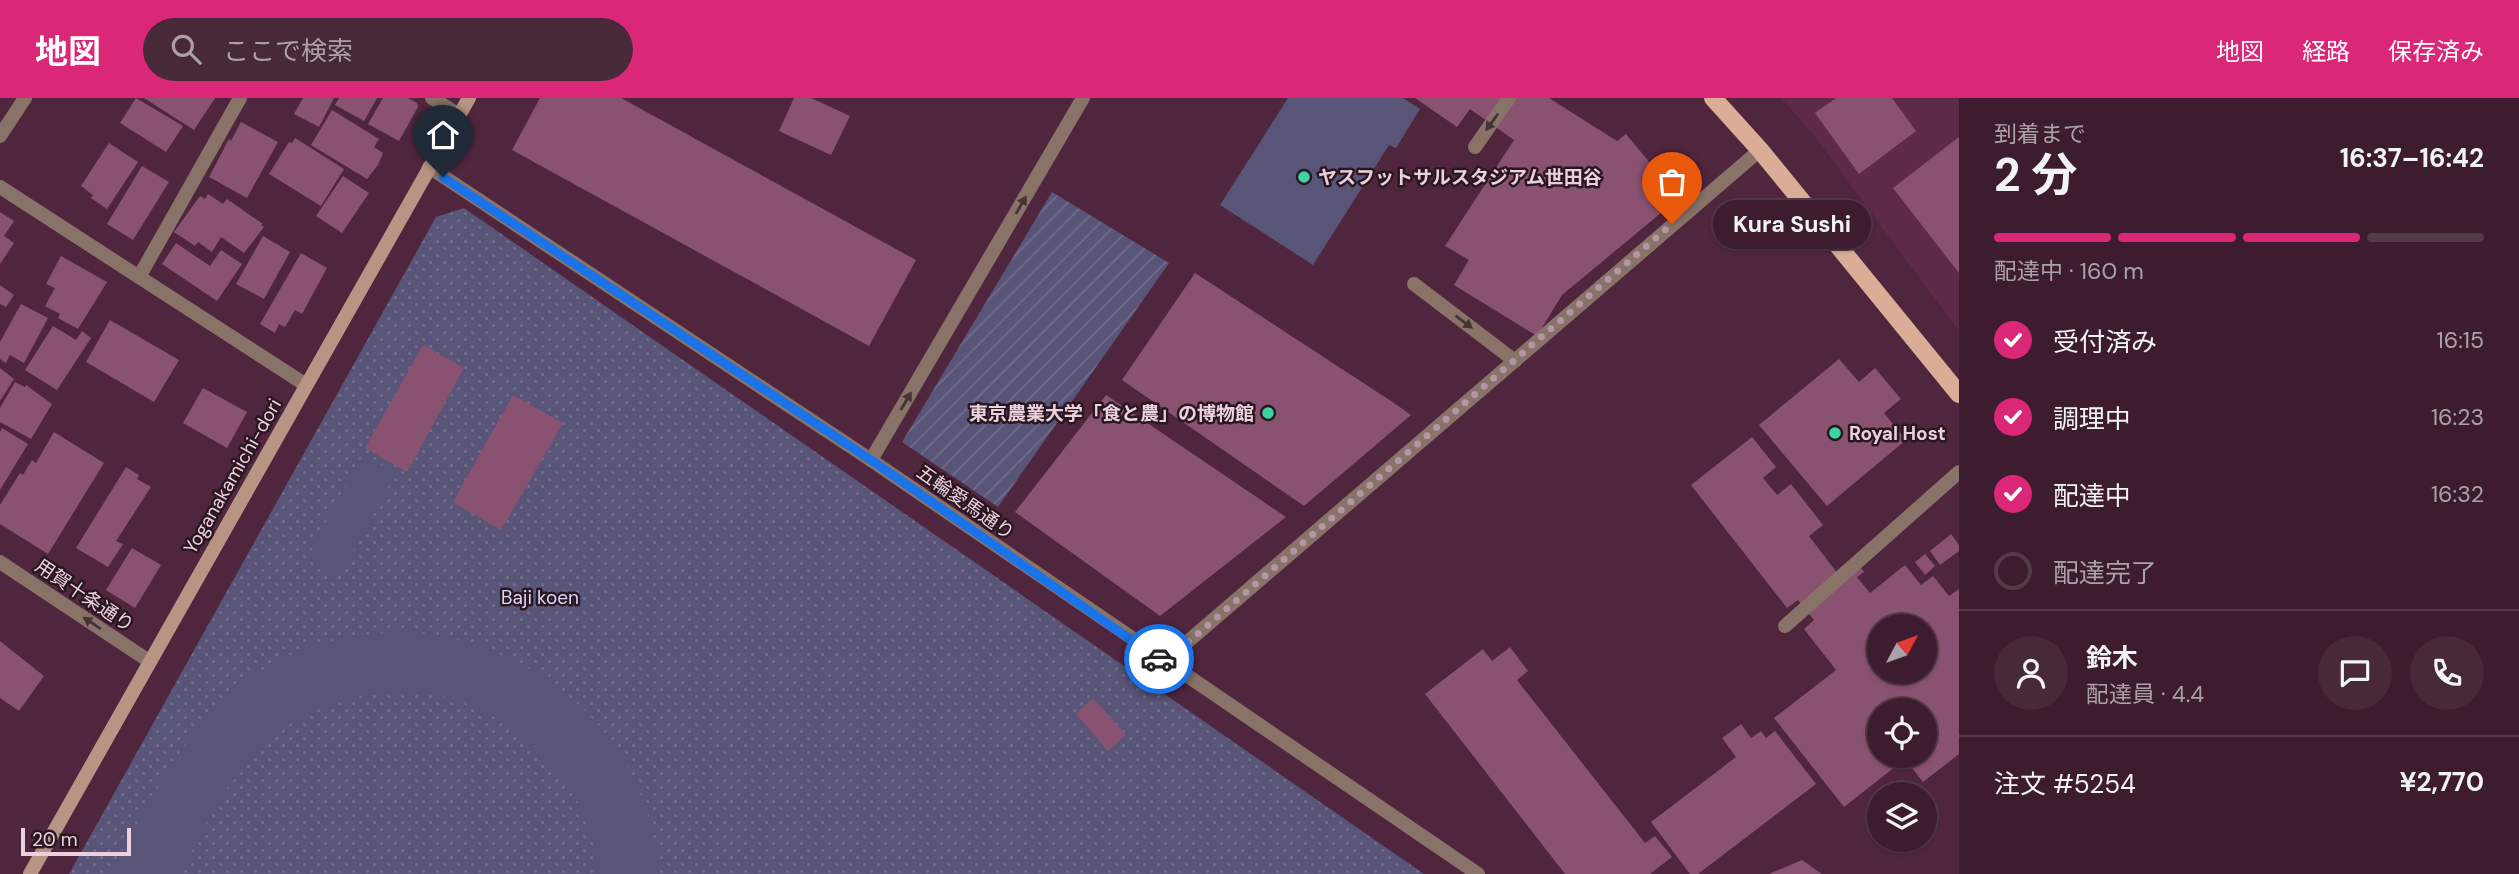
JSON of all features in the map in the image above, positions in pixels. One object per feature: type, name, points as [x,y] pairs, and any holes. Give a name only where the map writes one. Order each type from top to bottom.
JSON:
[{"type":"main road","points":[[1713,98],[1760,150],[1959,394]]},
{"type":"street","points":[[0,136],[25,98]]},
{"type":"street","points":[[139,277],[240,98]]},
{"type":"street","points":[[432,98],[460,116]]},
{"type":"street","name":"Yoganakamichi-dori","points":[[30,874],[469,98]]},
{"type":"street","points":[[871,460],[1083,98]]},
{"type":"street","points":[[1475,147],[1510,98]]},
{"type":"street","points":[[1164,662],[1760,150]]},
{"type":"street","name":"五輪愛馬通り","points":[[429,167],[871,460],[1478,874]]},
{"type":"street","points":[[0,187],[306,385]]},
{"type":"street","points":[[1414,284],[1515,360]]},
{"type":"street","points":[[1785,626],[1959,472]]},
{"type":"street","name":"用賀十条通り","points":[[0,562],[149,661]]},
{"type":"shaded area","points":[[1781,98],[1959,98],[1959,331],[1813,134]]},
{"type":"green space","name":"ヤスフットサルスタジアム世田谷","points":[[1288,98],[1403,98],[1420,109],[1396,148],[1389,145],[1313,265],[1220,205]]},
{"type":"green space","points":[[1052,192],[1169,263],[998,507],[902,442]]},
{"type":"green space","name":"Baji koen","points":[[464,208],[1424,874],[69,874],[436,217]]},
{"type":"green space","points":[[363,455],[395,473],[340,576],[307,558]]},
{"type":"green space","points":[[397,631],[447,638],[495,652],[538,674],[576,702],[608,737],[633,777],[650,823],[659,874],[598,874],[593,843],[583,814],[569,787],[550,762],[528,740],[475,707],[445,697],[403,692],[340,701],[301,717],[265,742],[223,794],[180,874],[110,874],[168,770],[214,710],[242,684],[275,663],[313,646],[344,638]]},
{"type":"building","points":[[136,98],[183,126],[166,152],[120,123]]},
{"type":"building","points":[[144,98],[215,98],[194,130]]},
{"type":"building","points":[[303,98],[334,98],[319,127],[294,114]]},
{"type":"building","points":[[339,98],[377,98],[364,121],[335,105]]},
{"type":"building","points":[[383,98],[408,98],[417,103],[418,107],[399,141],[368,124]]},
{"type":"building","points":[[540,98],[621,98],[916,260],[869,346],[512,150]]},
{"type":"building","points":[[794,98],[811,98],[850,116],[831,155],[779,131]]},
{"type":"building","points":[[1415,98],[1549,98],[1617,141],[1626,134],[1679,198],[1562,295],[1537,336],[1454,285],[1469,260],[1445,246],[1514,140],[1470,109],[1457,127]]},
{"type":"building","points":[[1836,98],[1892,98],[1916,131],[1859,174],[1815,113]]},
{"type":"building","points":[[332,110],[379,139],[374,147],[383,153],[367,179],[311,145]]},
{"type":"building","points":[[241,122],[278,142],[247,198],[209,177]]},
{"type":"building","points":[[1959,137],[1959,273],[1893,188]]},
{"type":"building","points":[[295,138],[344,169],[321,206],[269,174],[289,142],[292,143]]},
{"type":"building","points":[[109,143],[138,162],[107,209],[91,198],[93,195],[81,186]]},
{"type":"building","points":[[142,166],[169,182],[133,240],[107,224]]},
{"type":"building","points":[[343,176],[369,193],[342,233],[316,216]]},
{"type":"building","points":[[208,194],[223,204],[227,199],[263,224],[261,225],[264,227],[244,253],[221,237],[212,252],[198,242],[195,246],[174,232],[200,196],[205,199]]},
{"type":"building","points":[[0,212],[14,221],[4,236],[14,243],[0,264]]},
{"type":"building","points":[[263,236],[290,252],[264,299],[236,284]]},
{"type":"building","points":[[176,243],[210,266],[221,250],[242,264],[217,301],[162,264]]},
{"type":"building","points":[[301,253],[327,268],[302,314],[295,310],[285,327],[279,324],[275,333],[260,324]]},
{"type":"building","points":[[61,256],[107,282],[78,329],[58,318],[60,314],[45,306],[55,288],[46,284]]},
{"type":"building","points":[[1195,273],[1411,415],[1304,506],[1122,380]]},
{"type":"building","points":[[0,285],[14,295],[6,307],[0,304]]},
{"type":"building","points":[[21,304],[48,318],[24,363],[10,355],[6,363],[0,359],[0,342]]},
{"type":"building","points":[[110,320],[179,360],[154,402],[86,362]]},
{"type":"building","points":[[53,326],[76,340],[82,331],[91,338],[57,390],[25,370]]},
{"type":"building","points":[[423,345],[464,368],[407,472],[365,448]]},
{"type":"building","points":[[1839,359],[1859,382],[1875,368],[1901,399],[1884,413],[1906,440],[1827,506],[1759,425]]},
{"type":"building","points":[[0,368],[14,379],[0,401]]},
{"type":"building","points":[[15,382],[25,387],[26,385],[52,404],[31,439],[0,422],[0,408]]},
{"type":"building","points":[[203,388],[247,412],[227,448],[183,423]]},
{"type":"building","points":[[513,395],[563,423],[501,530],[453,502]]},
{"type":"building","points":[[1106,395],[1286,517],[1160,616],[1015,512]]},
{"type":"building","points":[[2,428],[28,444],[0,490],[0,432]]},
{"type":"building","points":[[54,432],[104,463],[48,554],[0,524],[0,505],[20,473],[23,475],[32,460],[36,463]]},
{"type":"building","points":[[1752,437],[1776,467],[1763,478],[1777,495],[1791,484],[1823,525],[1809,536],[1838,574],[1855,561],[1864,572],[1857,577],[1870,593],[1905,565],[1921,585],[1933,576],[1949,596],[1959,589],[1959,754],[1923,782],[1912,768],[1937,768],[1937,698],[1867,698],[1867,768],[1894,768],[1876,782],[1867,782],[1867,789],[1844,807],[1774,718],[1836,670],[1804,629],[1814,620],[1798,600],[1787,608],[1691,485]]},
{"type":"building","points":[[126,467],[139,475],[137,479],[151,487],[116,541],[123,544],[108,567],[76,548]]},
{"type":"building","points":[[1951,534],[1959,545],[1959,551],[1940,565],[1930,551]]},
{"type":"building","points":[[132,548],[161,565],[135,608],[106,590]]},
{"type":"building","points":[[1925,554],[1935,566],[1925,575],[1915,562]]},
{"type":"building","points":[[0,641],[44,676],[19,711],[0,698]]},
{"type":"building","points":[[1510,647],[1528,671],[1517,680],[1645,843],[1655,836],[1672,857],[1650,874],[1565,874],[1425,694],[1483,649],[1492,661]]},
{"type":"building","points":[[1093,698],[1126,735],[1108,751],[1076,714]]},
{"type":"building","points":[[1741,724],[1751,738],[1761,731],[1766,738],[1775,731],[1816,784],[1698,874],[1690,874],[1651,822],[1736,757],[1722,738]]},
{"type":"building","points":[[1802,860],[1822,874],[1769,874]]},
{"type":"way so far","points":[[1159,659],[1164,662],[1178,651],[1672,224]]},
{"type":"place","name":"ヤスフットサルスタジアム世田谷","points":[[1304,177]]},
{"type":"place","name":"Kura Sushi","points":[[1672,224]]},
{"type":"place","name":"東京農業大学「食と農」の博物館","points":[[1268,413]]},
{"type":"place","name":"Royal Host","points":[[1835,433]]},
{"type":"route","points":[[443,177],[871,460],[1159,659]]}]
